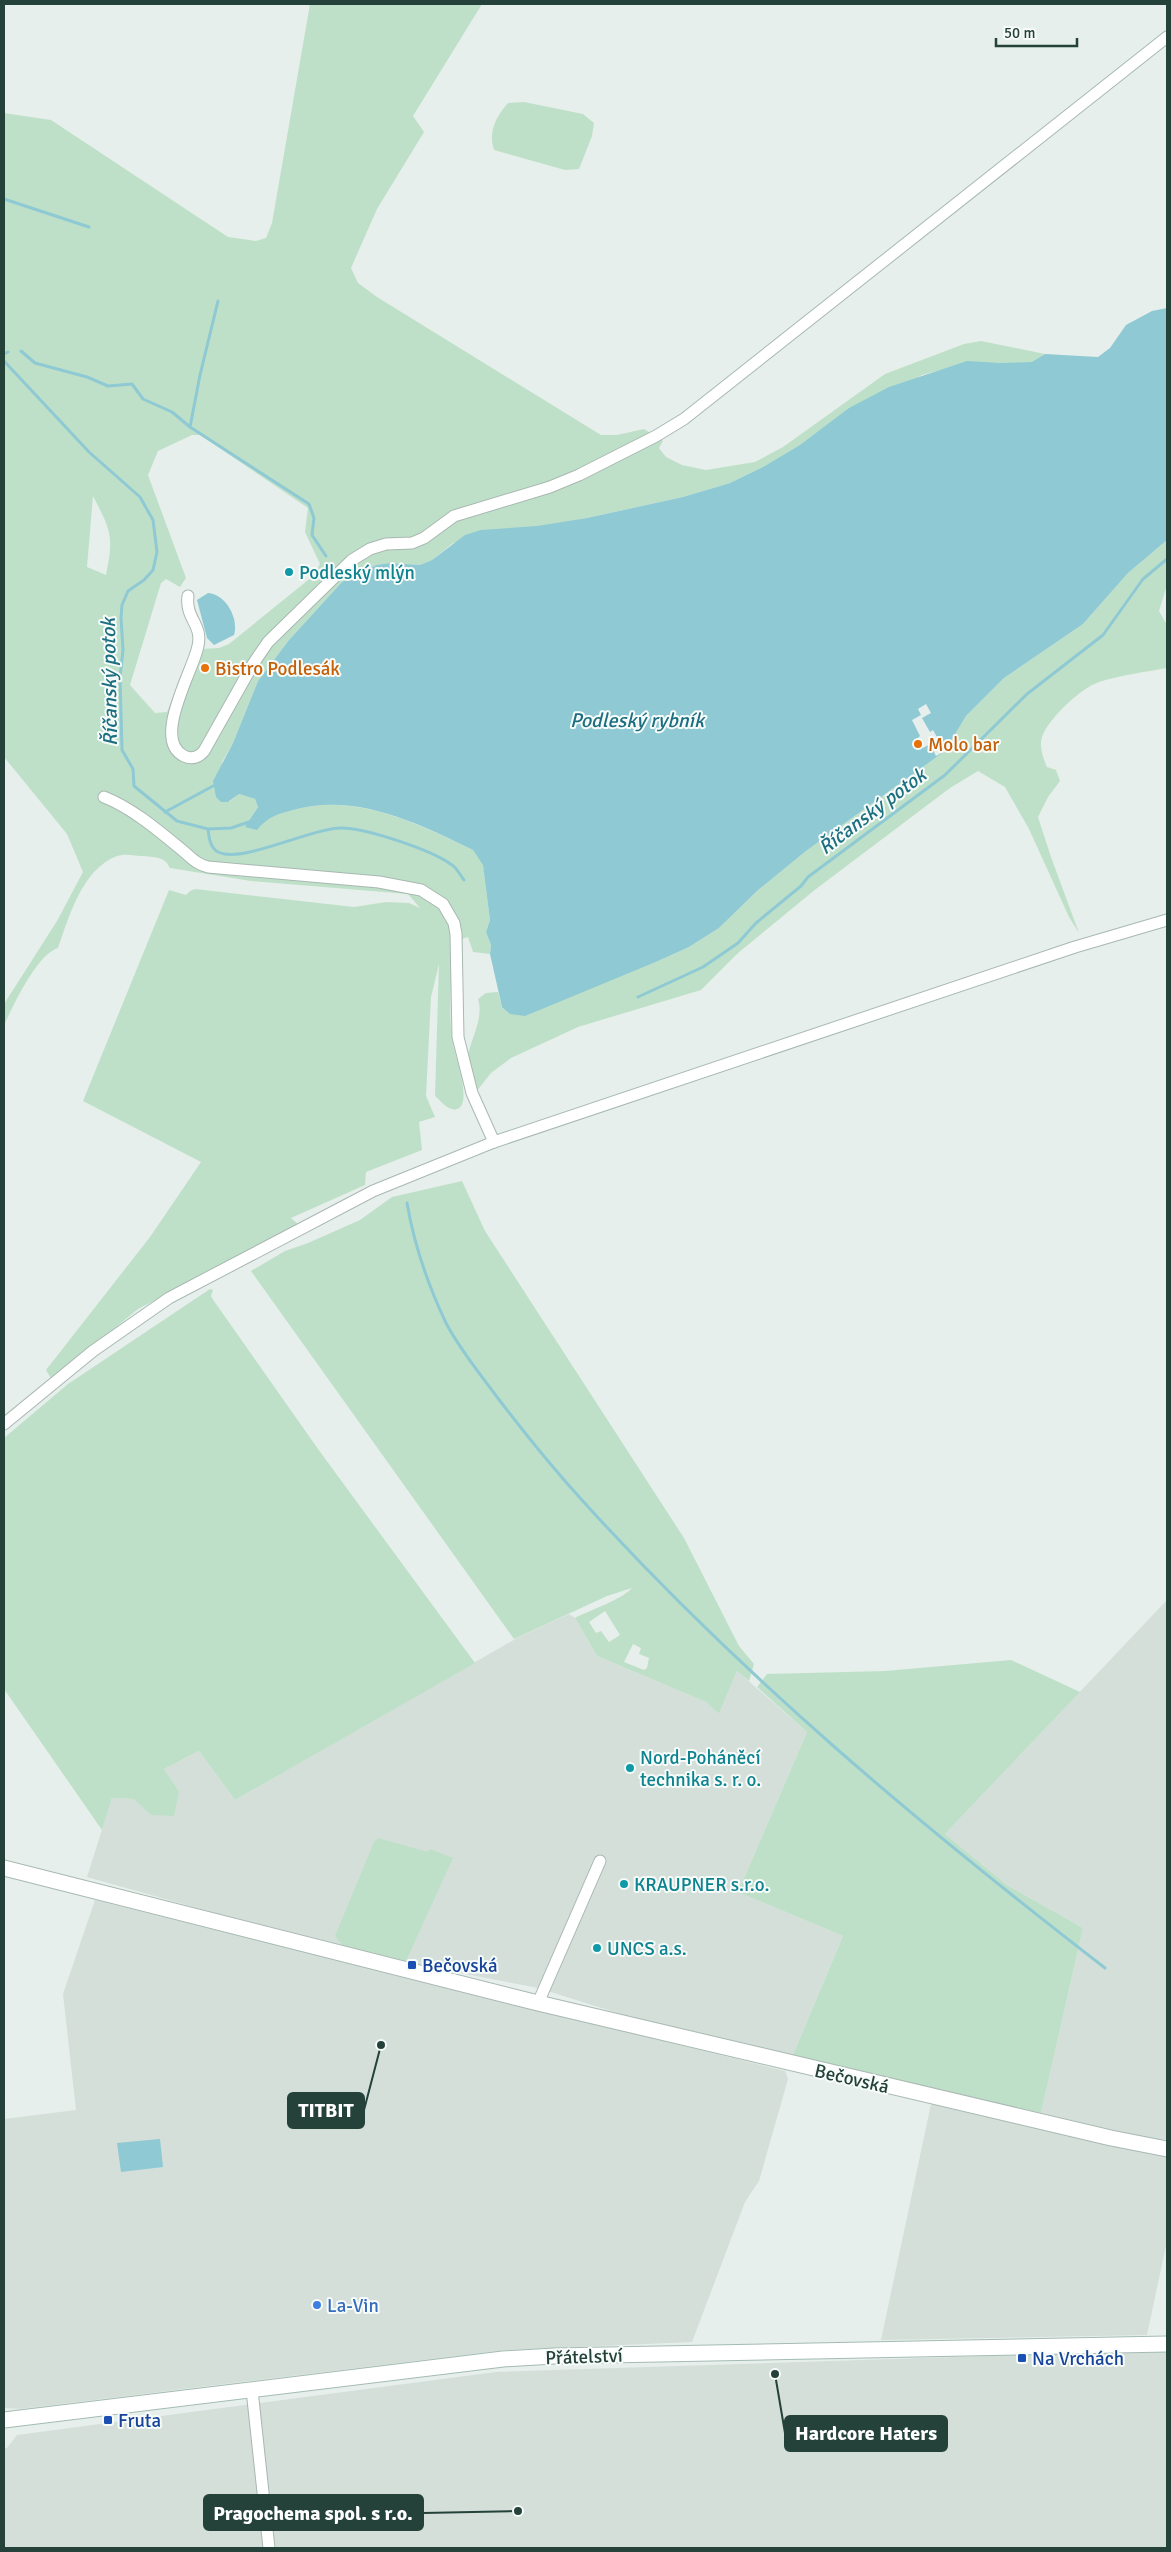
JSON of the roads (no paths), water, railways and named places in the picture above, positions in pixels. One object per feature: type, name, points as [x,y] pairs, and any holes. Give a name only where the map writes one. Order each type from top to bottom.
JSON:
[{"type":"street","points":[[188,596],[186,609],[197,626],[200,636],[198,648],[174,714],[172,733],[174,746],[179,752],[190,758],[200,756],[253,664],[268,642],[352,560],[370,549],[386,544],[412,543],[424,538],[454,516],[550,487],[579,475],[656,436],[684,419],[1167,37]]},
{"type":"street","points":[[104,797],[117,802],[183,851],[196,864],[208,868],[379,882],[421,890],[443,904],[454,923],[456,934],[458,1037],[472,1092],[494,1142]]},
{"type":"street","points":[[4,1424],[93,1351],[169,1298],[373,1191],[494,1142],[1076,947],[1167,920]]},
{"type":"street","points":[[538,2003],[600,1861]]},
{"type":"street","name":"Bečovská","points":[[4,1868],[538,2003],[1111,2138],[1167,2149]]},
{"type":"street","name":"Přátelství","points":[[4,2420],[503,2359],[554,2356],[1167,2344]]},
{"type":"street","points":[[252,2390],[269,2548]]},
{"type":"water","name":"Podleský rybník","points":[[1167,308],[1167,540],[1128,573],[1083,624],[1004,678],[966,716],[945,751],[806,851],[757,891],[719,928],[689,947],[525,1016],[510,1014],[502,1007],[490,954],[491,945],[486,932],[490,920],[483,865],[473,850],[430,830],[386,813],[340,805],[316,805],[282,813],[269,819],[257,830],[245,827],[258,807],[255,799],[239,794],[228,802],[221,802],[216,797],[213,781],[233,743],[258,681],[289,640],[342,582],[376,565],[390,563],[420,565],[432,560],[465,535],[481,530],[537,526],[587,518],[683,497],[730,483],[763,467],[800,445],[849,408],[889,387],[967,361],[1032,362],[1045,354],[1098,357],[1110,348],[1126,325],[1152,311]]},
{"type":"water","points":[[208,593],[220,598],[230,608],[235,622],[234,635],[214,645],[207,638],[197,600]]},
{"type":"water","points":[[160,2139],[163,2167],[121,2172],[117,2143]]},
{"type":"waterway","points":[[4,199],[89,227]]},
{"type":"waterway","points":[[190,427],[200,375],[218,301]]},
{"type":"waterway","points":[[21,351],[35,363],[87,377],[108,386],[132,384],[143,399],[172,412],[190,427],[309,504],[314,518],[312,535],[326,556]]},
{"type":"waterway","points":[[4,354],[8,352]]},
{"type":"waterway","name":"Říčanský potok","points":[[4,361],[89,452],[140,497],[153,520],[157,552],[153,570],[144,580],[128,591],[122,605],[121,618],[123,650],[120,677],[122,750],[133,769],[134,786],[177,821],[208,829],[209,839],[218,852],[229,854],[243,853],[260,850],[312,833],[341,828],[352,829],[382,836],[430,853],[454,866],[464,880]]},
{"type":"waterway","name":"Říčanský potok","points":[[638,997],[703,967],[738,943],[756,923],[801,886],[808,877],[945,775],[1027,694],[1103,635],[1143,579],[1167,559]]},
{"type":"waterway","points":[[165,812],[213,786]]},
{"type":"waterway","points":[[208,829],[231,828],[252,821]]},
{"type":"waterway","points":[[407,1203],[422,1264],[439,1309],[451,1332],[468,1359],[515,1420],[581,1499],[641,1564],[767,1687],[967,1859],[1105,1968]]},
{"type":"place","name":"Podleský mlýn","points":[[289,572]]},
{"type":"place","name":"Bistro Podlesák","points":[[205,668]]},
{"type":"place","name":"Molo bar","points":[[918,744]]},
{"type":"place","name":"Nord-Poháněcí technika s. r. o.","points":[[630,1768]]},
{"type":"place","name":"KRAUPNER s.r.o.","points":[[624,1884]]},
{"type":"place","name":"UNCS a.s.","points":[[597,1948]]},
{"type":"place","name":"Bečovská","points":[[412,1965]]},
{"type":"place","name":"TITBIT","points":[[381,2045]]},
{"type":"place","name":"La-Vin","points":[[317,2305]]},
{"type":"place","name":"Na Vrchách","points":[[1022,2358]]},
{"type":"place","name":"Hardcore Haters","points":[[775,2374]]},
{"type":"place","name":"Fruta","points":[[108,2420]]},
{"type":"place","name":"Pragochema spol. s r.o.","points":[[518,2511]]}]
